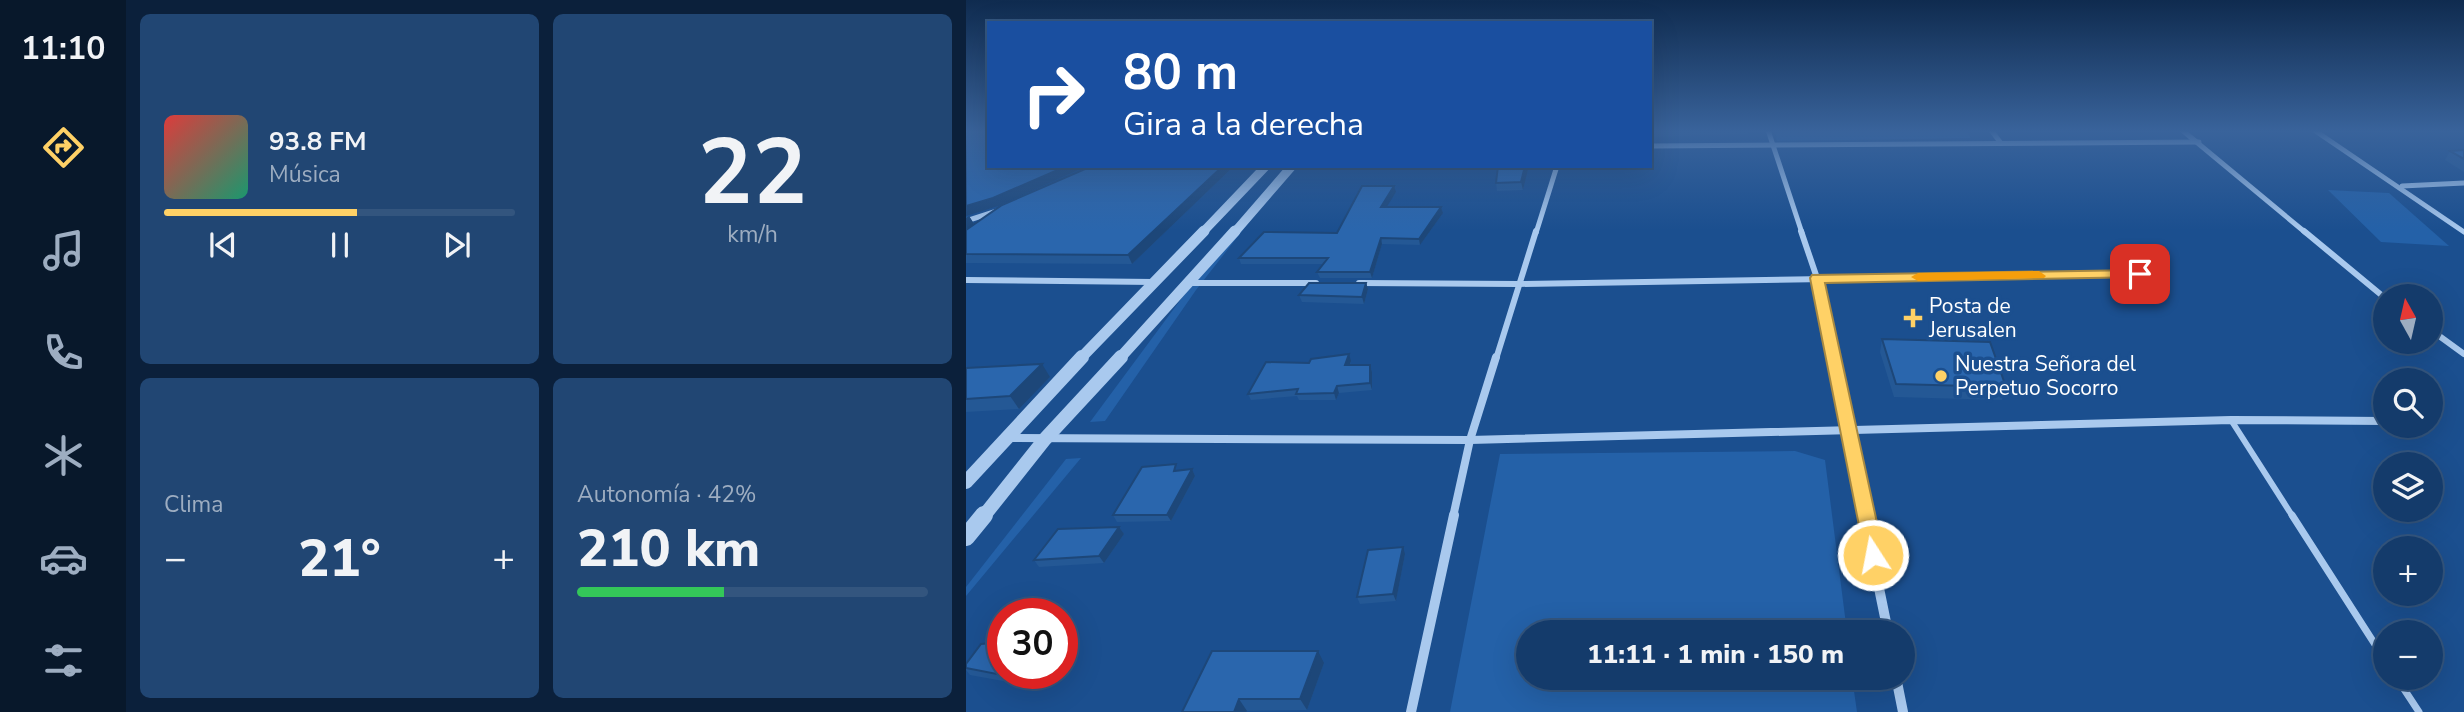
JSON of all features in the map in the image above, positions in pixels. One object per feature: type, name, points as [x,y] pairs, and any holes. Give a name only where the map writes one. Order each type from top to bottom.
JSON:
[{"type":"street","points":[[1778,163],[1817,278],[1886,620]]},
{"type":"street","points":[[2224,163],[2373,288]]},
{"type":"street","points":[[2364,163],[2464,232]]},
{"type":"street","points":[[966,482],[1004,438],[1264,168]]},
{"type":"street","points":[[966,537],[1045,439],[1190,283],[1290,168]]},
{"type":"street","points":[[1411,712],[1470,440],[1556,168]]},
{"type":"street","points":[[2400,187],[2464,183]]},
{"type":"street","points":[[966,221],[1004,208],[985,222]]},
{"type":"street","points":[[1354,283],[1518,284],[2140,274]]},
{"type":"street","points":[[966,280],[1157,282]]},
{"type":"street","points":[[1190,283],[1327,283]]},
{"type":"street","points":[[2443,339],[2464,354]]},
{"type":"street","points":[[1004,438],[1470,440],[2231,420],[2373,421]]},
{"type":"street","points":[[1899,690],[1903,712]]},
{"type":"lane","points":[[2231,420],[2373,641]]},
{"type":"lane","points":[[2405,690],[2419,712]]},
{"type":"shaded area","points":[[1284,168],[1291,168],[1196,290],[1105,421],[1090,422],[1187,291]]},
{"type":"shaded area","points":[[2328,190],[2389,193],[2449,246],[2381,242]]},
{"type":"shaded area","points":[[1795,451],[1825,460],[1845,620],[1516,620],[1516,690],[1854,690],[1857,712],[1450,712],[1500,454]]},
{"type":"shaded area","points":[[1081,458],[966,596],[966,587],[1066,459]]},
{"type":"building","points":[[966,163],[987,163],[987,168],[1062,168],[993,198],[966,206]]},
{"type":"building","points":[[1087,168],[1221,168],[1128,255],[966,254],[966,230],[1002,205]]},
{"type":"building","points":[[1498,168],[1524,168],[1521,182],[1496,183]]},
{"type":"building","points":[[1362,186],[1394,186],[1381,207],[1441,207],[1419,239],[1381,238],[1370,272],[1317,272],[1328,258],[1239,258],[1264,232],[1337,233]]},
{"type":"building","points":[[1309,283],[1366,283],[1362,297],[1299,295]]},
{"type":"building","name":"Nuestra Señora del Perpetuo Socorro","points":[[1882,339],[1990,342],[2006,387],[1896,384]]},
{"type":"building","points":[[1349,354],[1345,365],[1370,365],[1370,383],[1337,386],[1334,393],[1296,394],[1298,389],[1248,394],[1266,362],[1309,363],[1311,359]]},
{"type":"building","points":[[1042,364],[1010,396],[966,399],[966,368]]},
{"type":"building","points":[[1176,464],[1174,471],[1192,469],[1167,515],[1113,515],[1142,467]]},
{"type":"building","points":[[1119,527],[1099,556],[1034,560],[1058,529]]},
{"type":"building","points":[[1403,547],[1393,594],[1357,597],[1368,550]]},
{"type":"building","points":[[987,643],[987,672],[966,668],[966,664],[981,644]]},
{"type":"building","points":[[1212,651],[1318,651],[1300,699],[1239,699],[1234,712],[1182,712]]},
{"type":"slow traffic","points":[[1918,277],[2039,276]]},
{"type":"place","name":"Posta de Jerusalen","points":[[1913,318]]},
{"type":"place","name":"Nuestra Señora del Perpetuo Socorro","points":[[1941,376]]},
{"type":"route","points":[[1873,555],[1817,278],[2140,274]]}]
